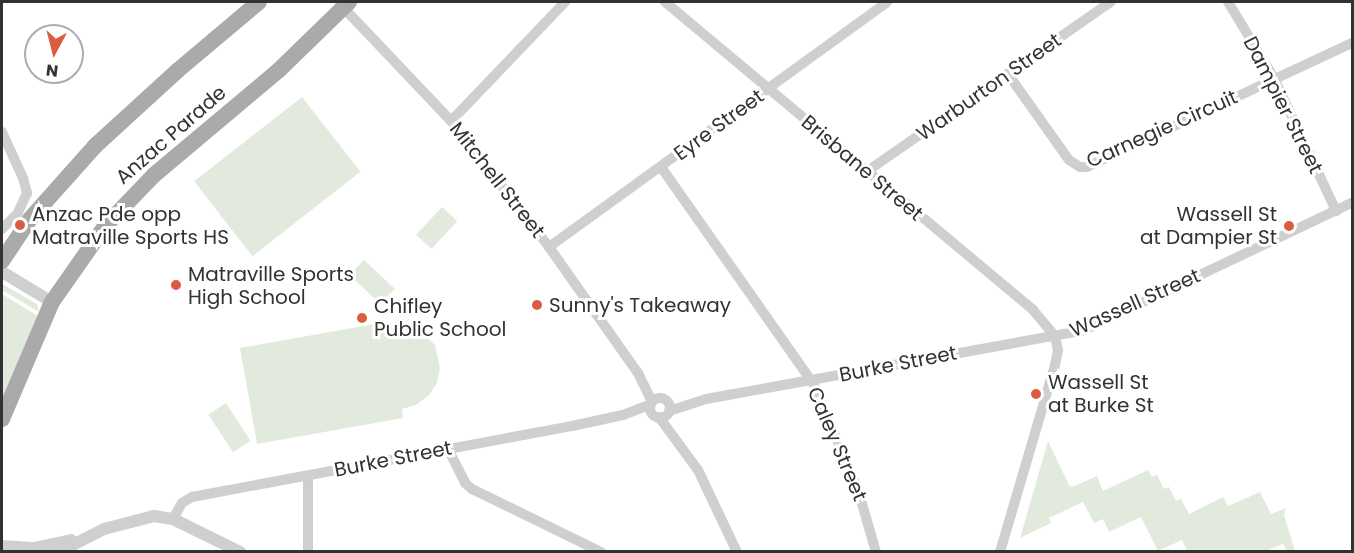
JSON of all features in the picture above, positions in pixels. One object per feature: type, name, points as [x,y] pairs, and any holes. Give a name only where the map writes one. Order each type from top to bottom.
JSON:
[{"type":"main road","name":"Anzac Parade","points":[[2,261],[30,219],[95,146],[177,71],[259,2]]},
{"type":"main road","name":"Anzac Parade","points":[[2,419],[52,302],[87,249],[126,203],[154,175],[279,70],[344,4]]},
{"type":"street","points":[[451,121],[565,2]]},
{"type":"street","name":"Brisbane Street","points":[[665,2],[1033,310],[1055,336]]},
{"type":"street","name":"Eyre Street","points":[[549,246],[887,2]]},
{"type":"street","name":"Warburton Street","points":[[866,172],[1112,2]]},
{"type":"street","name":"Dampier Street","points":[[1228,2],[1274,78],[1336,211]]},
{"type":"street","name":"Mitchell Street","points":[[344,4],[451,121],[549,246],[638,373],[644,376],[688,455],[737,552]]},
{"type":"street","name":"Carnegie Circuit","points":[[1008,74],[1069,160],[1080,167],[1099,161],[1353,43]]},
{"type":"street","points":[[2,132],[27,194],[17,214],[2,229]]},
{"type":"street","name":"Caley Street","points":[[661,166],[811,380],[858,490],[876,552]]},
{"type":"street","name":"Wassell Street","points":[[1000,552],[1055,365],[1058,350],[1055,336],[1084,330],[1353,203]]},
{"type":"street","points":[[2,272],[52,302]]},
{"type":"street","name":"Burke Street","points":[[173,519],[182,503],[192,497],[1040,336],[1055,336]]},
{"type":"street","points":[[448,449],[465,483],[472,489],[601,552]]},
{"type":"street","points":[[308,476],[308,552]]},
{"type":"street","points":[[59,552],[80,540],[131,520],[154,516],[173,519],[240,552]]},
{"type":"street","points":[[5,545],[34,548],[80,540]]},
{"type":"shaded area","points":[[302,97],[360,172],[253,256],[194,181]]},
{"type":"shaded area","points":[[442,207],[457,221],[431,249],[416,235]]},
{"type":"shaded area","points":[[364,260],[395,289],[380,304],[350,275]]},
{"type":"shaded area","points":[[2,284],[37,304],[39,312],[2,290]]},
{"type":"shaded area","points":[[2,294],[38,316],[2,405]]},
{"type":"shaded area","points":[[386,322],[417,328],[435,345],[440,368],[437,383],[429,395],[416,405],[402,409],[403,418],[257,444],[240,348]]},
{"type":"shaded area","points":[[226,403],[251,441],[233,452],[208,414]]},
{"type":"shaded area","points":[[1048,441],[1072,487],[1097,476],[1103,491],[1148,470],[1152,477],[1157,475],[1164,489],[1169,487],[1176,501],[1181,499],[1189,514],[1223,497],[1228,506],[1260,492],[1271,514],[1286,508],[1284,515],[1295,551],[1287,551],[1283,544],[1266,551],[1187,551],[1182,540],[1158,551],[1141,517],[1109,532],[1103,519],[1094,523],[1083,502],[1049,518],[1051,523],[1020,538]]},
{"type":"place","name":"Anzac Pde opp Matraville Sports HS","points":[[20,225]]},
{"type":"place","name":"Wassell St at Dampier St","points":[[1289,226]]},
{"type":"place","name":"Matraville Sports High School","points":[[176,285]]},
{"type":"place","name":"Sunny's Takeaway","points":[[537,305]]},
{"type":"place","name":"Chifley Public School","points":[[362,318]]},
{"type":"place","name":"Wassell St at Burke St","points":[[1036,394]]}]
